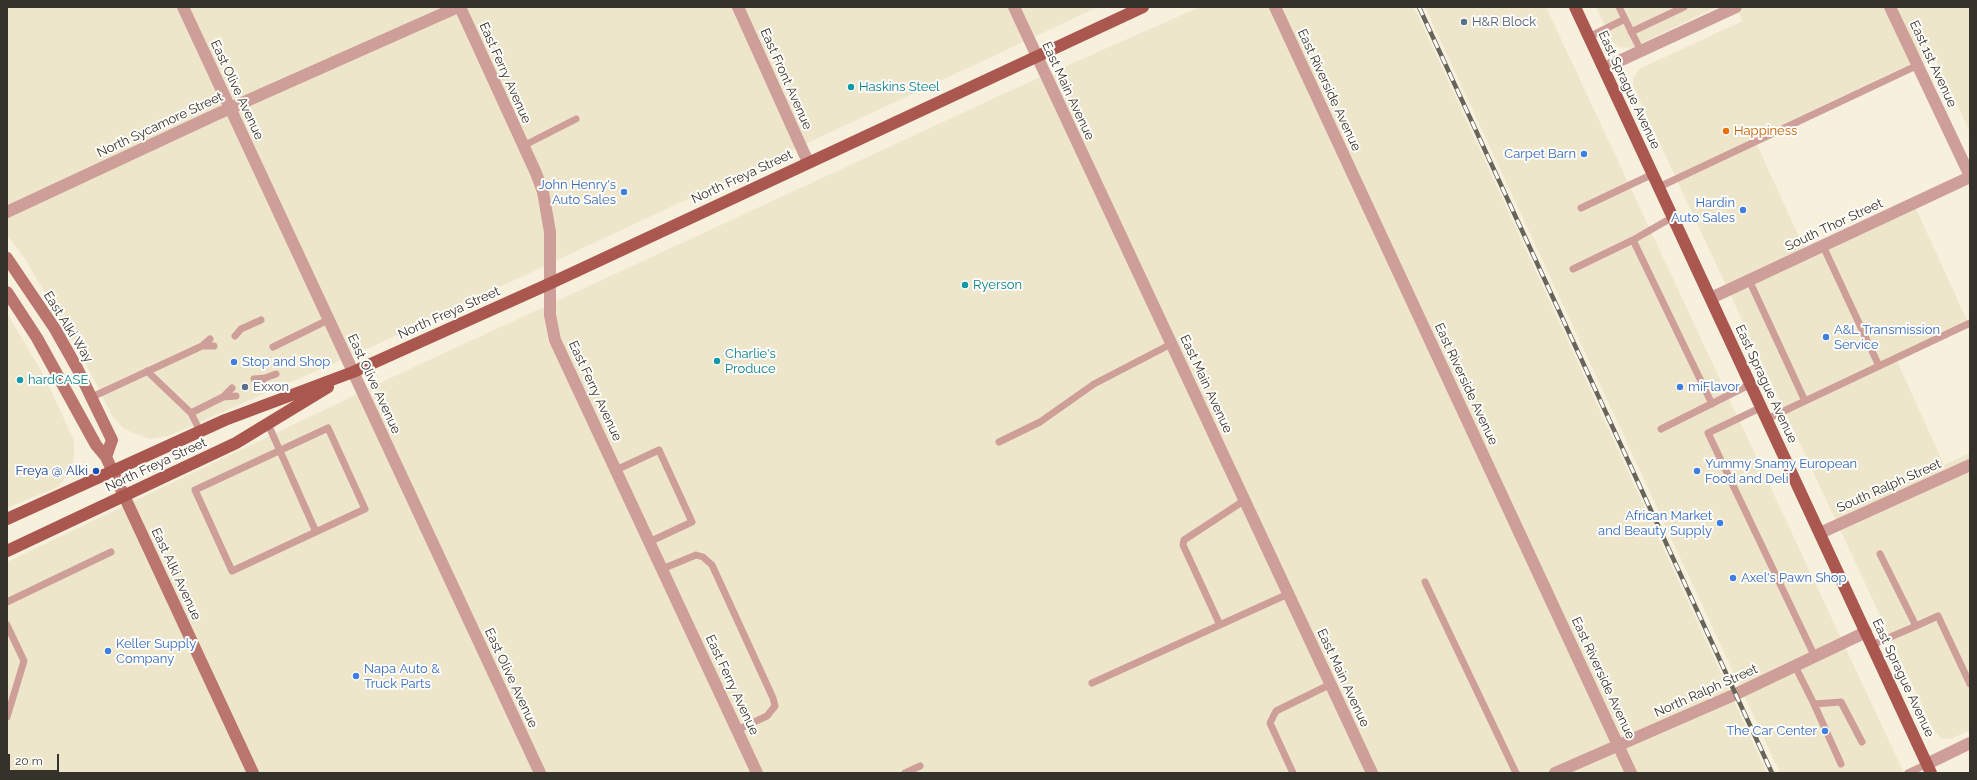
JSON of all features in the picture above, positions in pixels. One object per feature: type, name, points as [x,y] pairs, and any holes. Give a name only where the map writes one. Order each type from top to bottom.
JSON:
[{"type":"main road","name":"North Freya Street","points":[[7,519],[200,431],[353,372],[551,283],[1143,7]]},
{"type":"main road","name":"East Sprague Avenue","points":[[1575,7],[1929,768]]},
{"type":"main road","name":"East Alki Way","points":[[7,258],[55,329],[92,397],[112,440],[106,457]]},
{"type":"main road","points":[[7,292],[37,338],[96,445],[106,457],[124,496]]},
{"type":"main road","name":"North Freya Street","points":[[7,550],[236,443],[353,372]]},
{"type":"main road","name":"East Alki Avenue","points":[[124,496],[253,773]]},
{"type":"street","name":"East Olive Avenue","points":[[183,7],[540,773]]},
{"type":"street","name":"North Sycamore Street","points":[[7,212],[230,109],[459,7]]},
{"type":"street","name":"East Ferry Avenue","points":[[459,7],[536,173],[548,211],[551,323],[555,340],[757,773]]},
{"type":"street","name":"East Front Avenue","points":[[738,7],[808,162]]},
{"type":"street","name":"East Main Avenue","points":[[1014,7],[1372,773]]},
{"type":"street","name":"East Riverside Avenue","points":[[1275,7],[1631,773]]},
{"type":"street","points":[[1604,68],[1736,7]]},
{"type":"street","name":"East 1st Avenue","points":[[1890,7],[1970,176]]},
{"type":"street","name":"South Thor Street","points":[[1711,298],[1970,176]]},
{"type":"street","name":"South Ralph Street","points":[[1820,533],[1970,465]]},
{"type":"street","name":"North Ralph Street","points":[[1556,773],[1736,694],[1866,632]]},
{"type":"street","points":[[1929,768],[1970,743]]},
{"type":"lane","points":[[1631,32],[1684,7]]},
{"type":"lane","points":[[1622,8],[1625,19],[1641,51]]},
{"type":"lane","points":[[1589,37],[1625,19]]},
{"type":"lane","points":[[1659,187],[1918,65]]},
{"type":"lane","points":[[523,146],[576,119]]},
{"type":"lane","points":[[1581,208],[1653,174]]},
{"type":"lane","points":[[1573,269],[1633,240],[1673,217]]},
{"type":"lane","points":[[1633,240],[1712,404]]},
{"type":"lane","points":[[1822,246],[1880,366]]},
{"type":"lane","points":[[1749,280],[1805,401]]},
{"type":"lane","points":[[232,329],[241,329],[261,320]]},
{"type":"lane","points":[[273,347],[328,320]]},
{"type":"lane","points":[[1767,419],[1970,323]]},
{"type":"lane","points":[[235,336],[241,329]]},
{"type":"lane","points":[[92,397],[202,346],[210,339]]},
{"type":"lane","points":[[999,442],[1040,422],[1094,384],[1171,344]]},
{"type":"lane","points":[[202,346],[214,346]]},
{"type":"lane","points":[[147,371],[191,413],[200,431]]},
{"type":"lane","points":[[254,379],[265,378],[276,374]]},
{"type":"lane","points":[[257,386],[265,378]]},
{"type":"lane","points":[[1661,429],[1751,384]]},
{"type":"lane","points":[[191,413],[223,397],[232,388]]},
{"type":"lane","points":[[223,397],[236,396]]},
{"type":"lane","points":[[1762,408],[1708,433],[1815,657]]},
{"type":"lane","points":[[268,424],[316,532]]},
{"type":"lane","points":[[328,428],[366,509],[316,532],[232,571],[195,490],[328,428]]},
{"type":"lane","points":[[616,470],[659,450],[692,522],[649,542]]},
{"type":"lane","points":[[1220,625],[1183,545],[1184,540],[1244,500]]},
{"type":"lane","points":[[7,602],[111,552]]},
{"type":"lane","points":[[1880,554],[1916,626]]},
{"type":"lane","points":[[662,569],[696,555],[703,557],[712,565],[773,698],[775,706],[767,716],[737,730]]},
{"type":"lane","points":[[1425,582],[1516,773]]},
{"type":"lane","points":[[1092,683],[1288,594]]},
{"type":"lane","points":[[1872,645],[1938,616],[1970,684]]},
{"type":"lane","points":[[7,625],[24,661],[7,717]]},
{"type":"lane","points":[[1795,666],[1841,764]]},
{"type":"lane","points":[[1293,773],[1270,723],[1276,711],[1331,684]]},
{"type":"lane","points":[[1814,704],[1841,702],[1862,742]]},
{"type":"lane","points":[[905,773],[920,766]]},
{"type":"lane","points":[[1908,773],[1929,768]]},
{"type":"shaded area","points":[[7,7],[1098,7],[382,342],[168,436],[149,439],[124,429],[112,416],[80,352],[25,259],[7,235]]},
{"type":"shaded area","points":[[1200,7],[1414,7],[1767,773],[7,773],[7,562],[397,375],[1012,90]]},
{"type":"shaded area","points":[[1425,7],[1546,7],[1904,773],[1780,773]]},
{"type":"shaded area","points":[[1596,7],[1717,7],[1631,48],[1619,47],[1612,41]]},
{"type":"shaded area","points":[[1737,7],[1970,7],[1970,132],[1933,53],[1754,138],[1804,248],[1911,198],[1970,327],[1897,361],[1944,465],[1970,453],[1970,730],[1951,739],[1942,738],[1935,733],[1633,86],[1634,77],[1639,69],[1743,21]]},
{"type":"shaded area","points":[[7,313],[46,379],[74,441],[74,458],[69,473],[58,487],[7,508]]},
{"type":"railway","points":[[1419,7],[1772,773]]},
{"type":"place","name":"H&R Block","points":[[1464,22]]},
{"type":"place","name":"Haskins Steel","points":[[851,87]]},
{"type":"place","name":"Happiness","points":[[1726,131]]},
{"type":"place","name":"Carpet Barn","points":[[1584,154]]},
{"type":"place","name":"John Henry's Auto Sales","points":[[624,192]]},
{"type":"place","name":"Hardin Auto Sales","points":[[1743,210]]},
{"type":"place","name":"Ryerson","points":[[965,285]]},
{"type":"place","name":"A&L Transmission Service","points":[[1826,337]]},
{"type":"place","name":"Charlie's Produce","points":[[717,361]]},
{"type":"place","name":"Stop and Shop","points":[[234,362]]},
{"type":"place","name":"hardCASE","points":[[20,380]]},
{"type":"place","name":"Exxon","points":[[245,387]]},
{"type":"place","name":"miFlavor","points":[[1680,387]]},
{"type":"place","name":"Freya @ Alki","points":[[96,471]]},
{"type":"place","name":"Yummy Snamy European Food and Deli","points":[[1697,471]]},
{"type":"place","name":"African Market and Beauty Supply","points":[[1720,523]]},
{"type":"place","name":"Axel's Pawn Shop","points":[[1733,578]]},
{"type":"place","name":"Keller Supply Company","points":[[108,651]]},
{"type":"place","name":"Napa Auto & Truck Parts","points":[[356,676]]},
{"type":"place","name":"The Car Center","points":[[1825,731]]}]
